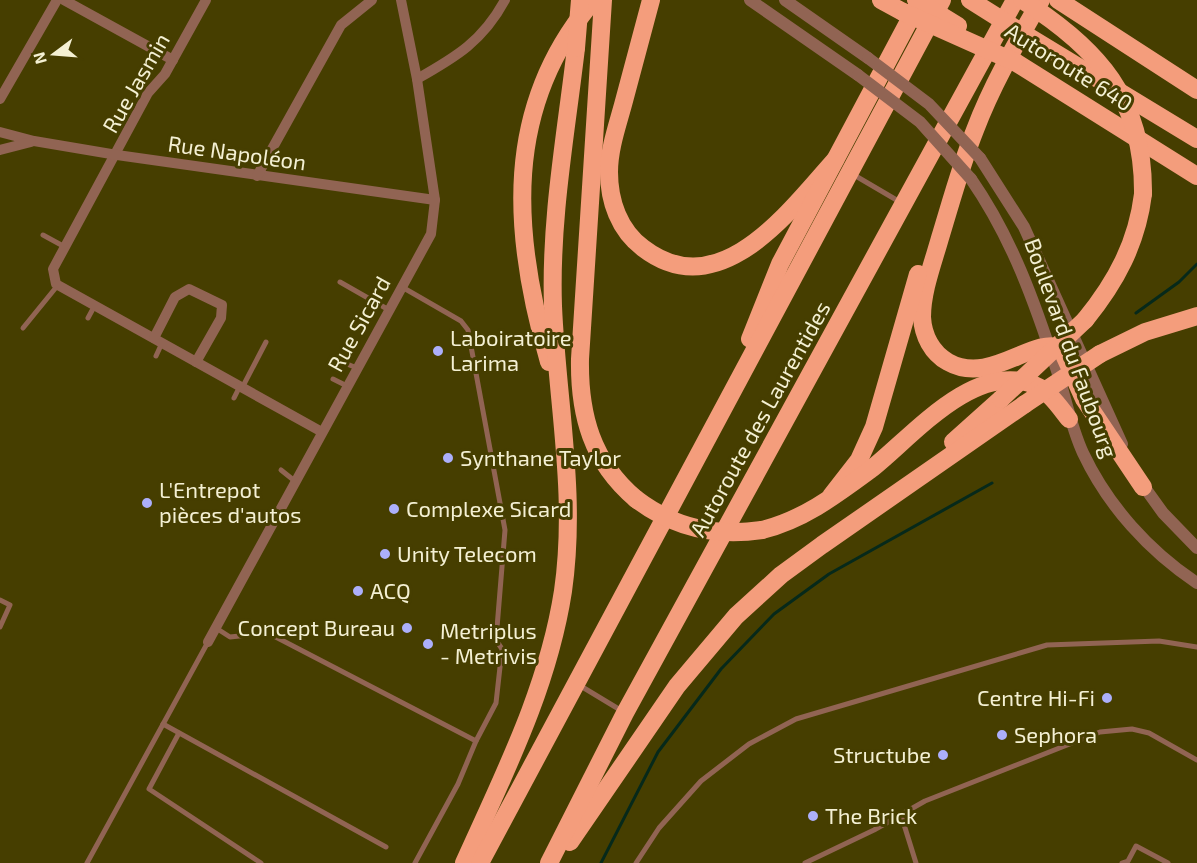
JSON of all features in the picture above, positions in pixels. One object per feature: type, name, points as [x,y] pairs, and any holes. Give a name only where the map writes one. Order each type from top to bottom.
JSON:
[{"type":"highway","points":[[464,863],[531,712],[559,614],[569,515],[563,407],[553,306],[553,247],[558,184],[580,0]]},
{"type":"highway","points":[[563,407],[543,340],[529,267],[522,219],[521,173],[530,122],[545,76],[567,35],[594,0]]},
{"type":"highway","points":[[603,0],[580,359],[580,393],[583,414],[595,448],[615,479],[636,499],[672,521],[699,530],[731,533],[762,530],[797,519],[869,470],[954,400],[990,382],[1020,381],[1037,386],[1070,419]]},
{"type":"highway","name":"Autoroute 640","points":[[881,0],[913,4],[1016,62],[1197,176]]},
{"type":"highway","name":"Autoroute des Laurentides","points":[[480,863],[578,684],[942,0]]},
{"type":"highway","name":"Autoroute 640","points":[[970,0],[1197,140]]},
{"type":"highway","name":"Autoroute des Laurentides","points":[[549,863],[625,713],[1015,0]]},
{"type":"highway","points":[[908,485],[1085,320],[1111,285],[1129,251],[1139,219],[1143,194],[1142,160],[1128,109],[1112,79],[1077,39],[1022,0]]},
{"type":"highway","points":[[1041,0],[974,130],[933,261],[922,318],[926,337],[936,353],[950,363],[966,369],[995,365],[1048,346],[1059,346],[1063,350],[1084,399],[1143,487]]},
{"type":"highway","points":[[1058,0],[1197,90]]},
{"type":"highway","points":[[652,1],[612,145],[609,171],[611,195],[617,214],[625,228],[642,247],[668,261],[690,265],[713,263],[736,255],[755,244],[774,228],[835,160]]},
{"type":"highway","points":[[715,427],[780,264],[913,4]]},
{"type":"highway","points":[[831,496],[859,460],[879,414],[956,149],[975,73]]},
{"type":"highway","points":[[555,863],[677,686],[728,624],[781,575],[1100,354],[1145,332],[1197,316]]},
{"type":"street","points":[[0,99],[57,0]]},
{"type":"street","points":[[64,0],[173,60]]},
{"type":"street","name":"Rue Jasmin","points":[[58,285],[52,276],[53,269],[117,155],[148,93],[165,74],[206,0]]},
{"type":"street","points":[[257,176],[341,25],[372,0]]},
{"type":"street","name":"Rue Sicard","points":[[208,642],[431,234],[435,200],[417,79],[400,0]]},
{"type":"street","points":[[417,79],[475,42],[496,17],[505,0]]},
{"type":"street","name":"Boulevard du Faubourg","points":[[750,0],[858,75],[920,122],[971,179],[1013,248],[1048,346],[1070,419],[1092,471],[1124,517],[1154,550],[1197,583]]},
{"type":"street","name":"Boulevard du Faubourg","points":[[785,0],[929,104],[980,158],[1024,227],[1143,487],[1177,529],[1197,549]]},
{"type":"street","name":"Rue Napoléon","points":[[0,132],[34,141],[117,155],[435,200]]},
{"type":"street","name":"Rue Napoléon","points":[[0,153],[34,141]]},
{"type":"street","points":[[58,285],[322,432]]},
{"type":"street","points":[[158,341],[175,297],[189,289],[215,301],[222,305],[221,318],[196,362]]},
{"type":"lane","points":[[850,172],[904,204]]},
{"type":"lane","points":[[43,235],[65,247]]},
{"type":"lane","points":[[340,282],[389,310]]},
{"type":"lane","points":[[23,328],[58,285]]},
{"type":"lane","points":[[402,287],[461,321],[468,330],[506,530],[496,640],[502,649],[496,703],[476,741],[458,784],[415,863]]},
{"type":"lane","points":[[88,318],[95,306]]},
{"type":"lane","points":[[156,356],[158,341]]},
{"type":"lane","points":[[234,398],[266,342]]},
{"type":"lane","points":[[342,362],[357,368]]},
{"type":"lane","points":[[333,379],[347,386]]},
{"type":"lane","points":[[281,470],[296,482]]},
{"type":"lane","points":[[0,600],[10,605],[0,627]]},
{"type":"lane","points":[[216,628],[230,637],[268,633],[476,741]]},
{"type":"lane","points":[[636,863],[659,828],[701,782],[749,744],[796,719],[1047,645],[1159,641],[1197,647]]},
{"type":"lane","points":[[87,863],[208,642]]},
{"type":"lane","points":[[578,684],[625,713]]},
{"type":"lane","points":[[164,724],[386,848]]},
{"type":"lane","points":[[804,863],[934,798],[1101,732],[1116,729],[1149,733],[1197,759]]},
{"type":"lane","points":[[179,733],[149,789],[261,863]]},
{"type":"lane","points":[[901,815],[916,863]]},
{"type":"lane","points":[[1122,863],[1128,861],[1136,846],[1168,863]]},
{"type":"waterway","points":[[1136,313],[1179,282],[1197,264]]},
{"type":"waterway","points":[[601,863],[658,752],[721,669],[774,614],[829,574],[992,483]]},
{"type":"place","name":"Laboiratoire Larima","points":[[438,351]]},
{"type":"place","name":"Synthane Taylor","points":[[448,458]]},
{"type":"place","name":"L'Entrepot pièces d'autos","points":[[147,503]]},
{"type":"place","name":"Complexe Sicard","points":[[394,509]]},
{"type":"place","name":"Unity Telecom","points":[[385,554]]},
{"type":"place","name":"ACQ","points":[[358,591]]},
{"type":"place","name":"Concept Bureau","points":[[407,628]]},
{"type":"place","name":"Metriplus - Metrivis","points":[[428,644]]},
{"type":"place","name":"Centre Hi-Fi","points":[[1107,698]]},
{"type":"place","name":"Sephora","points":[[1002,735]]},
{"type":"place","name":"Structube","points":[[943,755]]},
{"type":"place","name":"The Brick","points":[[813,816]]}]
